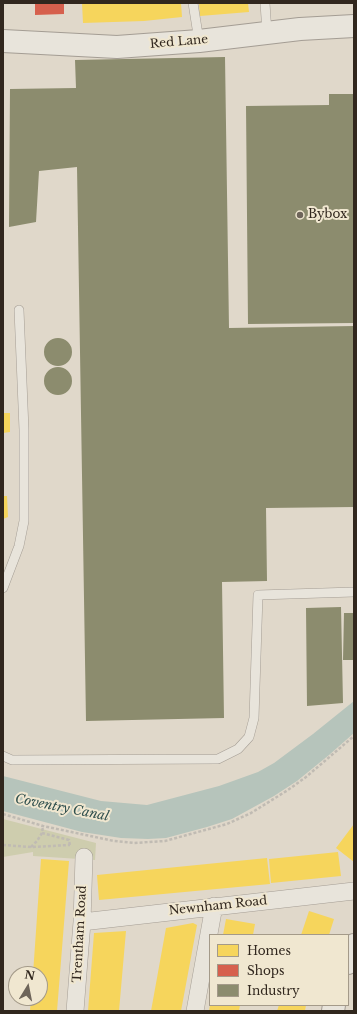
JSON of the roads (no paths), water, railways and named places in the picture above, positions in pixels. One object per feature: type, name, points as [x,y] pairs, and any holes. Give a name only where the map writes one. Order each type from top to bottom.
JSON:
[{"type":"street","name":"Red Lane","points":[[3,41],[117,47],[199,41],[267,33],[354,26]]},
{"type":"street","name":"Trentham Road","points":[[75,1011],[82,922],[84,857]]},
{"type":"street","name":"Newnham Road","points":[[82,922],[354,891]]},
{"type":"street","points":[[195,1011],[214,906]]},
{"type":"street","points":[[349,960],[354,945]]},
{"type":"lane","points":[[193,3],[199,41]]},
{"type":"lane","points":[[265,3],[267,33]]},
{"type":"lane","points":[[3,588],[19,546],[24,521],[24,430],[19,310]]},
{"type":"lane","points":[[3,756],[12,760],[218,759],[238,749],[249,737],[253,724],[258,595],[354,592]]},
{"type":"water","name":"Coventry Canal","points":[[354,701],[354,733],[329,755],[297,781],[274,796],[232,819],[207,827],[166,838],[121,838],[82,832],[3,811],[3,776],[101,801],[147,805],[219,786],[258,772],[274,763]]},
{"type":"place","name":"Bybox","points":[[300,215]]}]
